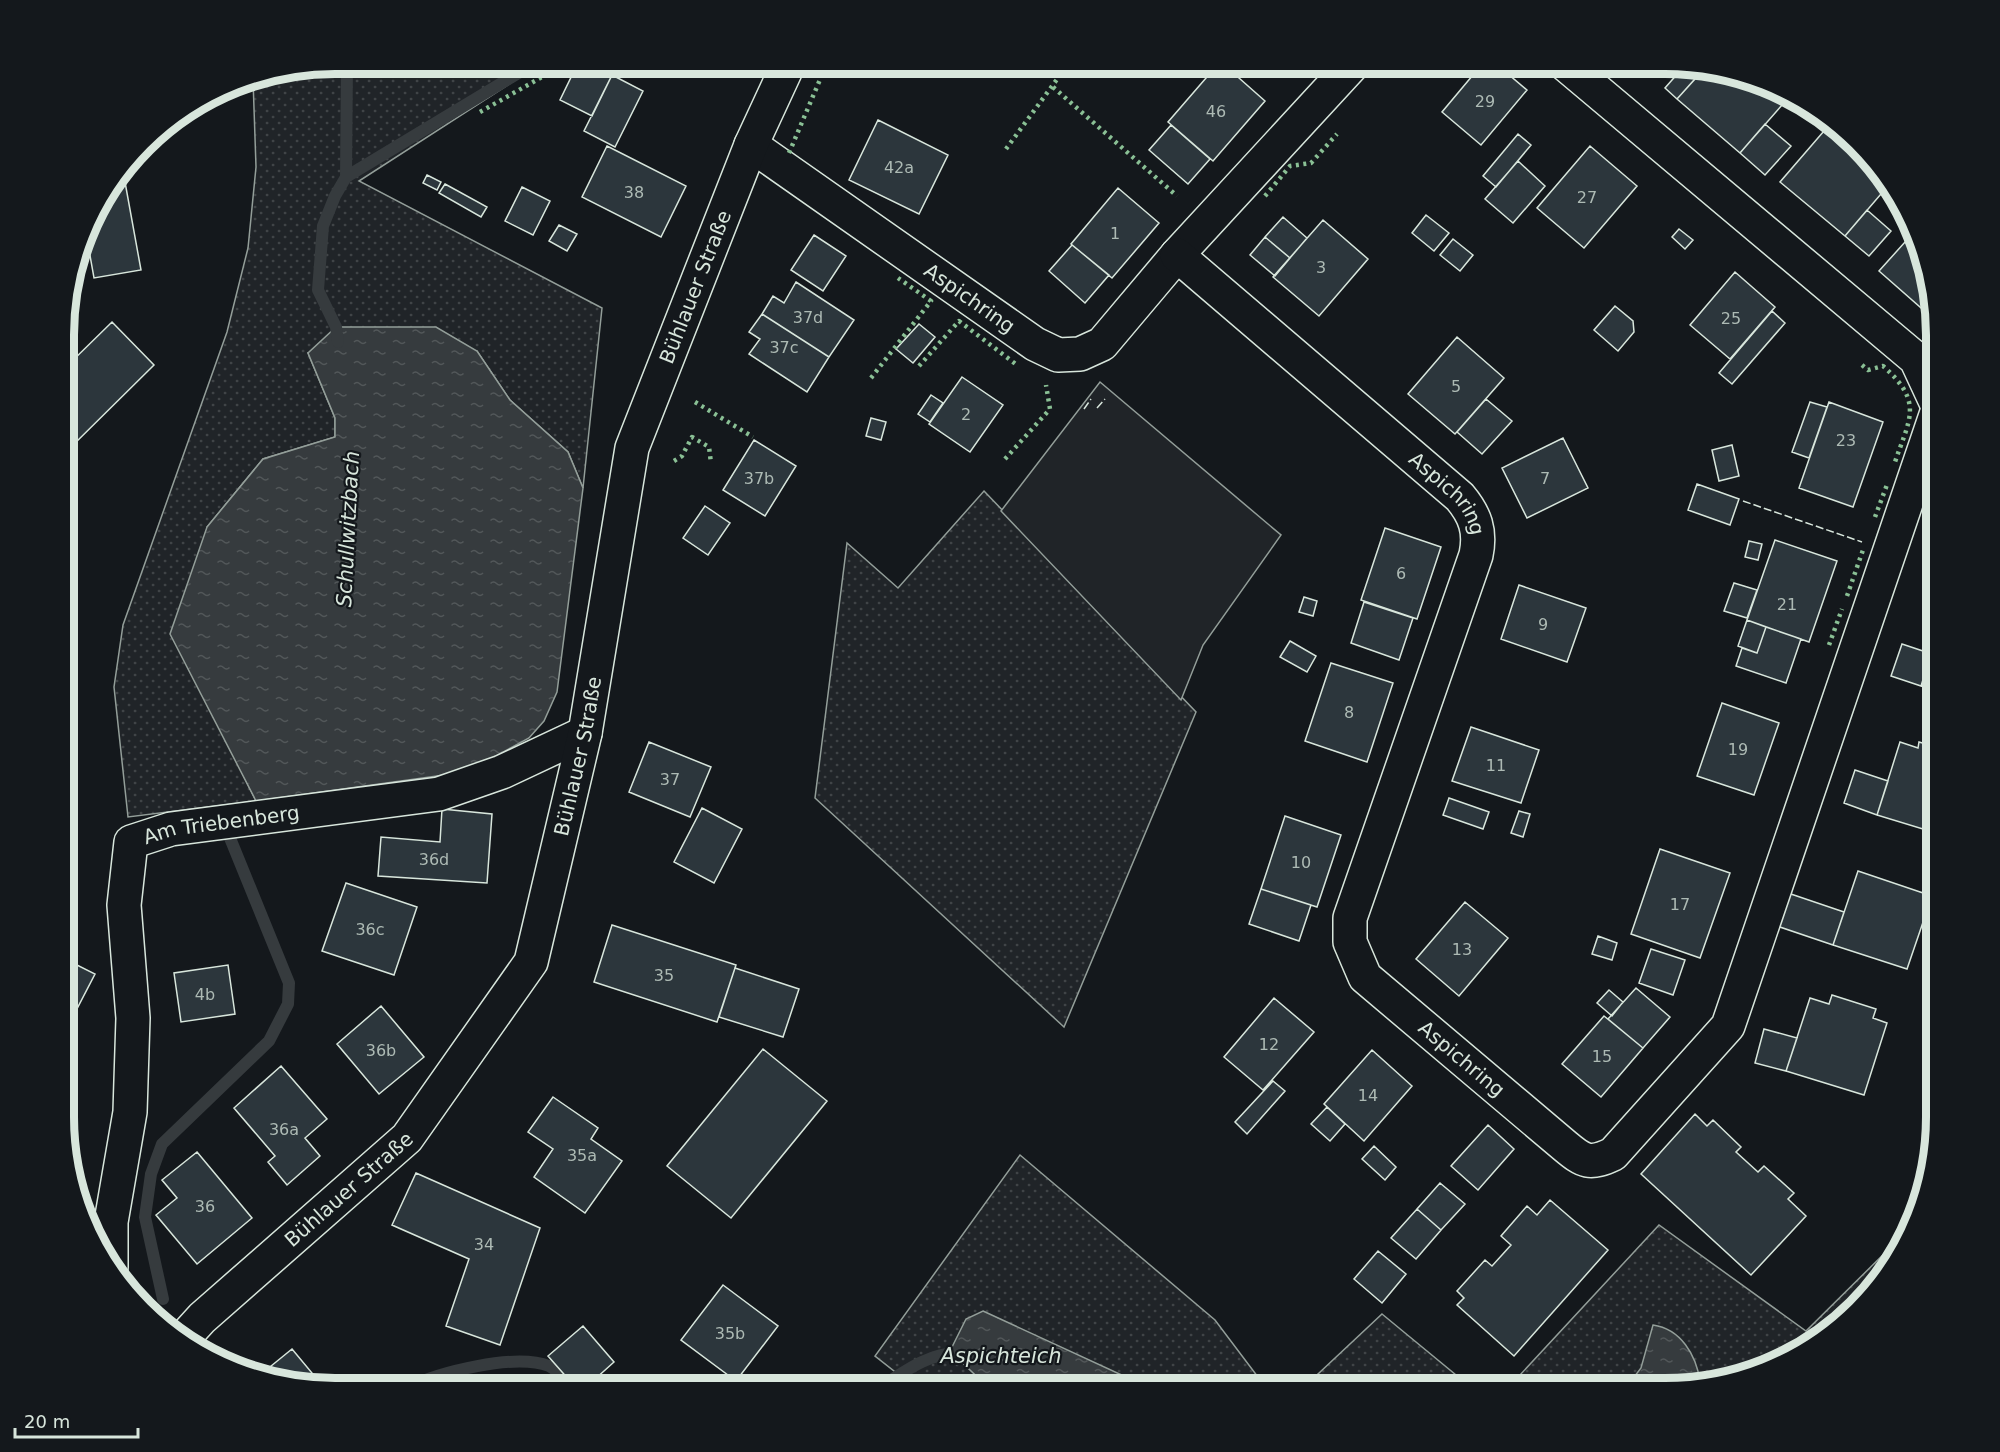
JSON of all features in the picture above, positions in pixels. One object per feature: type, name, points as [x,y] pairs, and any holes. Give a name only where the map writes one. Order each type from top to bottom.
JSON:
[{"type":"street","name":"Bühlauer Straße","points":[[187,1334],[202,1317],[407,1138],[531,962],[585,733],[632,448],[751,145],[784,73]]},
{"type":"street","name":"Aspichring","points":[[751,145],[1035,344],[1058,355],[1080,354],[1102,344],[1178,255],[1345,73]]},
{"type":"street","points":[[1577,73],[1916,359],[1926,380]]},
{"type":"street","name":"Aspichring","points":[[1178,255],[1460,497],[1471,510],[1477,525],[1479,542],[1476,555],[1350,918],[1350,942],[1365,977],[1580,1159],[1596,1162],[1613,1154],[1728,1026],[1926,444]]},
{"type":"street","name":"Am Triebenberg","points":[[111,1253],[111,1222],[130,1112],[133,1018],[124,905],[130,842],[171,829],[439,794],[502,772],[585,733]]},
{"type":"shaded area","points":[[334,73],[526,73],[359,181],[602,308],[583,488],[568,452],[510,400],[477,351],[308,353],[335,418],[335,437],[263,459],[207,527],[227,742],[256,801],[128,817],[114,687],[123,625],[227,332],[248,248],[256,167],[253,86],[300,76]]},
{"type":"shaded area","points":[[1100,382],[1281,535],[1203,645],[1181,700],[1001,511]]},
{"type":"shaded area","points":[[984,491],[1196,712],[1064,1027],[815,798],[847,543],[898,588]]},
{"type":"shaded area","points":[[1020,1155],[1215,1320],[1259,1378],[903,1378],[875,1356]]},
{"type":"shaded area","points":[[1659,1225],[1806,1331],[1894,1244],[1862,1290],[1838,1314],[1796,1344],[1749,1365],[1733,1370],[1683,1378],[1517,1378]]},
{"type":"shaded area","points":[[1382,1314],[1460,1378],[1314,1378]]},
{"type":"water","points":[[336,327],[436,327],[477,351],[510,400],[568,452],[583,488],[557,692],[544,721],[529,738],[466,772],[256,801],[170,634],[207,527],[263,459],[335,437],[335,418],[308,353]]},
{"type":"water","name":"Aspichteich","points":[[983,1311],[1128,1378],[978,1378],[950,1351],[966,1319]]},
{"type":"water","points":[[1653,1325],[1672,1332],[1686,1345],[1699,1376],[1633,1378],[1641,1368]]},
{"type":"building","points":[[573,73],[612,75],[592,116],[560,100]]},
{"type":"building","points":[[1210,73],[1233,73],[1265,101],[1213,161],[1168,122]]},
{"type":"building","points":[[1475,73],[1507,73],[1527,90],[1481,145],[1442,112]]},
{"type":"building","points":[[1678,74],[1698,76],[1677,99],[1665,88]]},
{"type":"building","points":[[612,75],[643,91],[615,147],[584,131]]},
{"type":"building","points":[[1698,76],[1733,82],[1785,102],[1740,153],[1677,99]]},
{"type":"building","points":[[878,120],[948,155],[919,214],[849,180]]},
{"type":"building","points":[[1765,124],[1791,146],[1765,175],[1740,153]]},
{"type":"building","points":[[1171,125],[1210,159],[1188,184],[1149,150]]},
{"type":"building","points":[[1826,129],[1862,162],[1884,191],[1845,236],[1780,182]]},
{"type":"building","points":[[1518,134],[1531,145],[1496,187],[1483,176]]},
{"type":"building","points":[[607,146],[686,186],[661,237],[582,197]]},
{"type":"building","points":[[1590,146],[1637,186],[1584,248],[1537,208]]},
{"type":"building","points":[[1518,161],[1545,186],[1513,223],[1485,199]]},
{"type":"building","points":[[427,175],[441,182],[437,190],[423,183]]},
{"type":"building","points":[[125,182],[141,270],[94,278],[88,247],[100,219],[122,183]]},
{"type":"building","points":[[445,184],[487,207],[481,217],[439,193]]},
{"type":"building","points":[[522,187],[550,201],[533,235],[505,221]]},
{"type":"building","points":[[1118,188],[1159,223],[1112,278],[1071,244]]},
{"type":"building","points":[[1867,210],[1891,231],[1869,256],[1845,236]]},
{"type":"building","points":[[1426,215],[1449,233],[1434,251],[1412,233]]},
{"type":"building","points":[[1283,217],[1307,238],[1290,258],[1265,237]]},
{"type":"building","points":[[1323,220],[1368,259],[1319,316],[1273,277]]},
{"type":"building","points":[[559,225],[577,234],[567,251],[549,241]]},
{"type":"building","points":[[1679,229],[1693,240],[1685,249],[1672,237]]},
{"type":"building","points":[[814,235],[846,256],[823,291],[791,270]]},
{"type":"building","points":[[1265,237],[1290,258],[1275,276],[1250,255]]},
{"type":"building","points":[[1908,238],[1918,267],[1925,312],[1879,271]]},
{"type":"building","points":[[1453,239],[1473,255],[1460,271],[1440,255]]},
{"type":"building","points":[[1072,245],[1109,275],[1085,303],[1049,271]]},
{"type":"building","points":[[1735,272],[1775,307],[1730,359],[1690,325]]},
{"type":"building","points":[[796,282],[854,320],[829,357],[762,314],[773,296],[784,303]]},
{"type":"building","points":[[1615,306],[1633,321],[1634,332],[1618,351],[1594,330]]},
{"type":"building","points":[[1772,311],[1785,323],[1732,384],[1719,373]]},
{"type":"building","points":[[762,314],[829,357],[807,392],[749,354],[760,339],[749,332]]},
{"type":"building","points":[[112,322],[154,365],[74,444],[74,359]]},
{"type":"building","points":[[919,324],[935,337],[913,363],[896,349]]},
{"type":"building","points":[[1457,337],[1504,378],[1455,434],[1408,394]]},
{"type":"building","points":[[962,377],[1003,405],[970,452],[929,424]]},
{"type":"building","points":[[931,395],[943,403],[930,422],[918,414]]},
{"type":"building","points":[[1486,399],[1512,421],[1482,454],[1457,432]]},
{"type":"building","points":[[1810,402],[1827,407],[1809,458],[1792,452]]},
{"type":"building","points":[[1829,402],[1883,422],[1853,507],[1799,488]]},
{"type":"building","points":[[871,418],[886,422],[881,440],[866,436]]},
{"type":"building","points":[[1563,438],[1588,488],[1527,518],[1502,468]]},
{"type":"building","points":[[754,440],[796,466],[765,516],[723,490]]},
{"type":"building","points":[[1732,445],[1739,476],[1719,481],[1712,450]]},
{"type":"building","points":[[1697,484],[1739,499],[1730,525],[1688,510]]},
{"type":"building","points":[[705,506],[730,523],[708,555],[683,538]]},
{"type":"building","points":[[1385,528],[1441,547],[1417,619],[1361,600]]},
{"type":"building","points":[[1775,540],[1837,561],[1809,642],[1747,620]]},
{"type":"building","points":[[1749,541],[1762,544],[1758,560],[1745,557]]},
{"type":"building","points":[[1734,583],[1757,590],[1747,618],[1724,611]]},
{"type":"building","points":[[1519,585],[1586,608],[1567,662],[1501,639]]},
{"type":"building","points":[[1304,597],[1317,601],[1313,616],[1299,612]]},
{"type":"building","points":[[1364,602],[1413,618],[1399,660],[1351,643]]},
{"type":"building","points":[[1747,620],[1766,627],[1757,653],[1738,646]]},
{"type":"building","points":[[1766,627],[1801,639],[1786,683],[1736,666],[1742,648],[1757,653]]},
{"type":"building","points":[[1290,641],[1316,656],[1307,672],[1280,657]]},
{"type":"building","points":[[1902,644],[1926,652],[1926,671],[1921,686],[1891,676]]},
{"type":"building","points":[[1331,663],[1393,683],[1367,762],[1305,741]]},
{"type":"building","points":[[1926,670],[1926,688],[1921,686]]},
{"type":"building","points":[[1722,703],[1779,723],[1754,795],[1697,776]]},
{"type":"building","points":[[1471,727],[1539,750],[1521,803],[1452,781]]},
{"type":"building","points":[[649,742],[711,767],[690,817],[629,792]]},
{"type":"building","points":[[1900,742],[1918,748],[1919,742],[1926,744],[1926,830],[1877,815]]},
{"type":"building","points":[[1855,770],[1888,781],[1877,815],[1844,803]]},
{"type":"building","points":[[1449,798],[1489,812],[1483,829],[1443,815]]},
{"type":"building","points":[[702,808],[742,829],[714,883],[674,862]]},
{"type":"building","points":[[442,809],[492,814],[487,883],[378,876],[381,837],[440,842]]},
{"type":"building","points":[[1519,811],[1530,814],[1523,837],[1511,833]]},
{"type":"building","points":[[1285,816],[1341,835],[1317,907],[1261,889]]},
{"type":"building","points":[[1660,849],[1730,873],[1700,958],[1631,934]]},
{"type":"building","points":[[1858,871],[1926,894],[1926,914],[1907,969],[1833,945]]},
{"type":"building","points":[[346,883],[417,907],[394,975],[322,951]]},
{"type":"building","points":[[1261,889],[1311,905],[1299,941],[1249,924]]},
{"type":"building","points":[[1785,892],[1844,912],[1833,945],[1774,925]]},
{"type":"building","points":[[1465,902],[1508,938],[1459,996],[1416,959]]},
{"type":"building","points":[[612,925],[736,965],[717,1022],[594,982]]},
{"type":"building","points":[[1598,936],[1617,943],[1612,960],[1592,954]]},
{"type":"building","points":[[1651,949],[1685,960],[1673,995],[1639,983]]},
{"type":"building","points":[[74,964],[95,974],[74,1015]]},
{"type":"building","points":[[228,965],[235,1014],[181,1022],[174,973]]},
{"type":"building","points":[[735,968],[799,989],[783,1037],[719,1017]]},
{"type":"building","points":[[1636,988],[1670,1017],[1643,1048],[1608,1019]]},
{"type":"building","points":[[1609,990],[1623,1002],[1612,1016],[1597,1003]]},
{"type":"building","points":[[1832,995],[1876,1009],[1873,1018],[1887,1023],[1864,1095],[1786,1071],[1810,998],[1829,1004]]},
{"type":"building","points":[[1274,998],[1314,1032],[1263,1090],[1224,1057]]},
{"type":"building","points":[[381,1006],[424,1057],[379,1094],[337,1044]]},
{"type":"building","points":[[1604,1016],[1643,1048],[1601,1097],[1562,1064]]},
{"type":"building","points":[[1764,1029],[1797,1038],[1786,1071],[1755,1063]]},
{"type":"building","points":[[763,1049],[827,1101],[731,1218],[667,1166]]},
{"type":"building","points":[[1372,1050],[1412,1086],[1364,1141],[1324,1104]]},
{"type":"building","points":[[281,1066],[327,1119],[305,1138],[320,1156],[287,1185],[268,1162],[275,1156],[234,1108]]},
{"type":"building","points":[[1273,1081],[1285,1091],[1247,1134],[1235,1122]]},
{"type":"building","points":[[553,1097],[598,1128],[591,1139],[622,1161],[585,1213],[534,1177],[553,1149],[528,1132]]},
{"type":"building","points":[[1327,1107],[1345,1124],[1330,1141],[1311,1124]]},
{"type":"building","points":[[1695,1114],[1707,1126],[1713,1120],[1741,1147],[1736,1152],[1758,1172],[1764,1166],[1794,1193],[1788,1199],[1806,1216],[1751,1275],[1641,1174]]},
{"type":"building","points":[[1488,1125],[1514,1149],[1478,1190],[1451,1166]]},
{"type":"building","points":[[1374,1146],[1396,1167],[1385,1180],[1362,1159]]},
{"type":"building","points":[[197,1152],[252,1218],[197,1264],[156,1215],[177,1198],[162,1180]]},
{"type":"building","points":[[416,1173],[540,1228],[500,1345],[446,1326],[469,1259],[392,1225]]},
{"type":"building","points":[[1440,1183],[1465,1204],[1441,1230],[1417,1209]]},
{"type":"building","points":[[1550,1200],[1608,1250],[1514,1356],[1457,1305],[1464,1298],[1457,1291],[1485,1260],[1492,1266],[1511,1245],[1501,1236],[1527,1206],[1537,1215]]},
{"type":"building","points":[[1417,1209],[1441,1230],[1416,1259],[1391,1238]]},
{"type":"building","points":[[1378,1251],[1406,1274],[1382,1303],[1354,1279]]},
{"type":"building","points":[[723,1285],[778,1326],[738,1378],[732,1378],[681,1340]]},
{"type":"building","points":[[583,1326],[614,1362],[596,1378],[567,1378],[548,1356]]},
{"type":"building","points":[[292,1349],[316,1378],[300,1376],[266,1370]]},
{"type":"waterway","points":[[346,177],[347,73]]},
{"type":"waterway","name":"Schullwitzbach","points":[[338,342],[336,327],[318,290],[323,226],[335,196],[346,177],[518,73]]},
{"type":"waterway","name":"Schullwitzbach","points":[[163,1299],[145,1217],[151,1174],[162,1144],[269,1041],[288,1004],[289,983],[230,838]]},
{"type":"waterway","points":[[894,1378],[930,1358],[953,1353],[965,1354]]},
{"type":"waterway","points":[[432,1378],[477,1366],[517,1362],[549,1366],[563,1378]]},
{"type":"hedge","points":[[480,112],[549,73]]},
{"type":"hedge","points":[[789,153],[823,73]]},
{"type":"hedge","points":[[1006,149],[1062,73]]},
{"type":"hedge","points":[[1053,87],[1177,196]]},
{"type":"hedge","points":[[1265,196],[1290,166],[1311,163],[1337,134]]},
{"type":"hedge","points":[[871,378],[931,301],[898,278]]},
{"type":"hedge","points":[[919,366],[959,321],[1017,365]]},
{"type":"hedge","points":[[1862,365],[1868,370],[1883,366],[1905,391],[1909,401],[1908,423],[1894,465]]},
{"type":"hedge","points":[[1005,459],[1050,409],[1046,385]]},
{"type":"hedge","points":[[695,402],[753,437]]},
{"type":"hedge","points":[[674,461],[682,456],[692,437],[709,447],[711,463]]},
{"type":"hedge","points":[[1875,517],[1888,482]]},
{"type":"hedge","points":[[1847,596],[1864,547]]},
{"type":"hedge","points":[[1829,645],[1842,609]]},
{"type":"fence","points":[[1084,409],[1091,399]]},
{"type":"fence","points":[[1097,408],[1105,399]]},
{"type":"fence","points":[[1743,501],[1862,542]]}]
